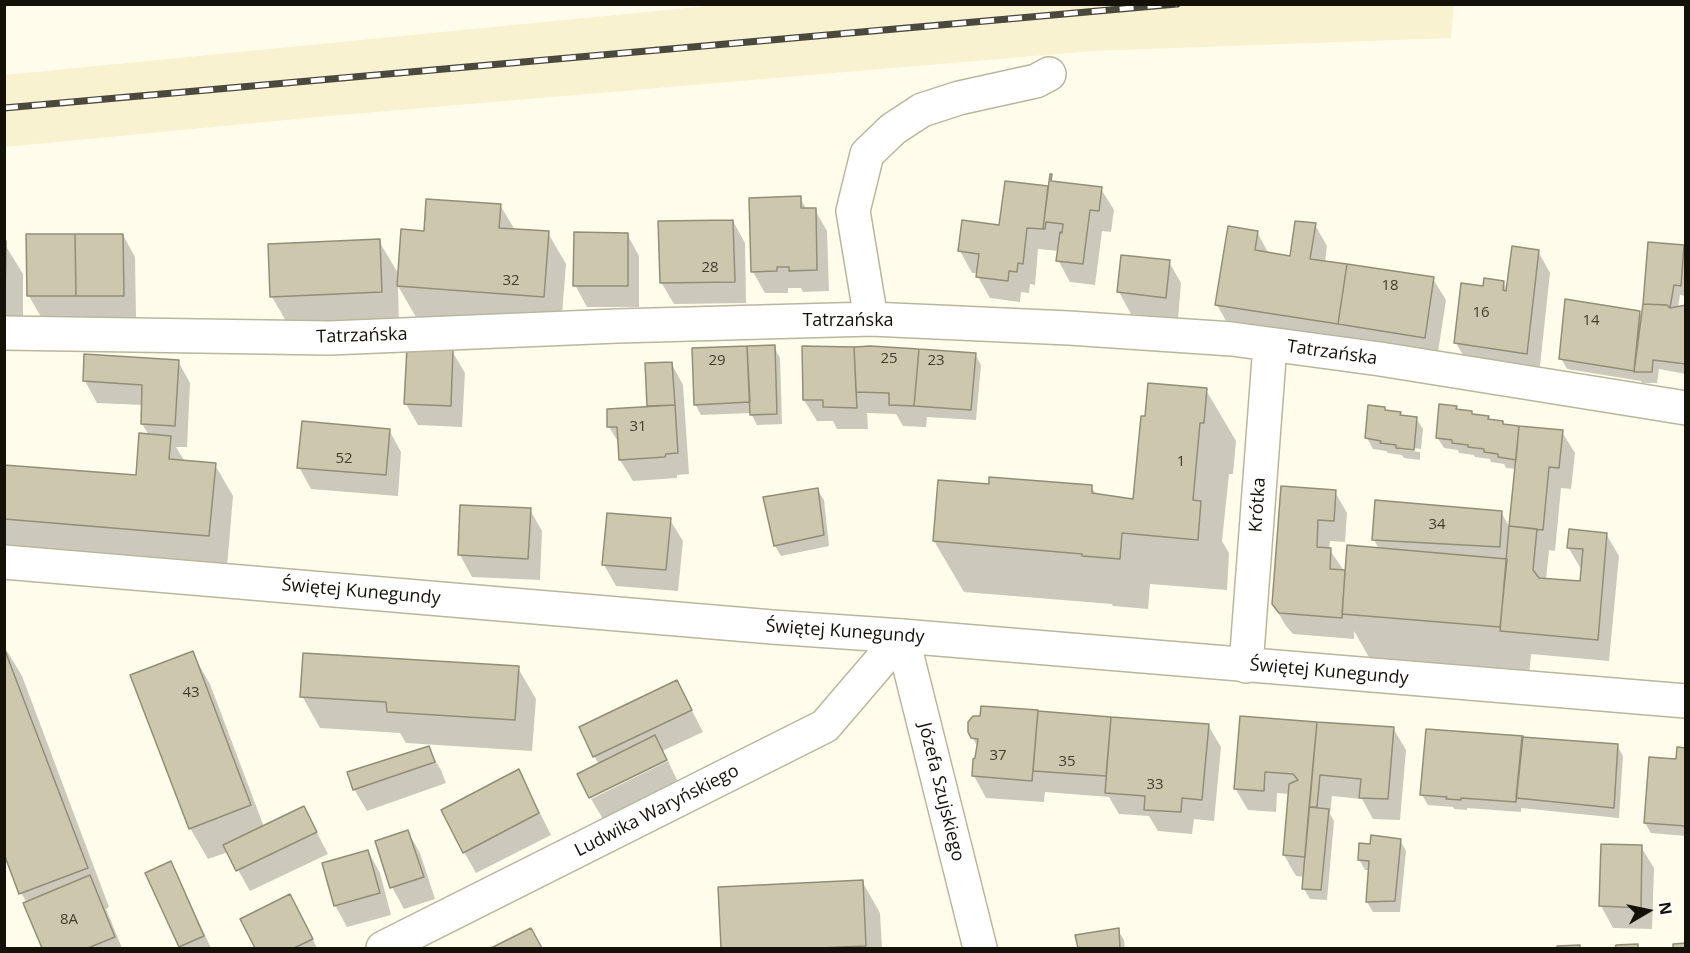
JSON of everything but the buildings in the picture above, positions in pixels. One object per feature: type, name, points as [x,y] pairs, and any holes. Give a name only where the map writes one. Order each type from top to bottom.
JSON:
[{"type":"street","points":[[871,319],[853,211],[867,154],[894,129],[922,110],[959,98],[1036,81],[1049,74]]},
{"type":"street","name":"Tatrzańska","points":[[4,333],[330,338],[617,326],[871,319],[1081,328],[1232,339],[1686,408]]},
{"type":"street","name":"Krótka","points":[[1246,666],[1270,345]]},
{"type":"street","name":"Świętej Kunegundy","points":[[4,562],[1686,701]]},
{"type":"street","name":"Ludwika Waryńskiego","points":[[383,948],[825,726],[902,636]]},
{"type":"street","name":"Józefa Szujskiego","points":[[902,636],[980,948]]},
{"type":"shaded area","points":[[727,4],[1454,5],[1451,38],[1093,51],[317,117],[5,147],[5,75]]},
{"type":"railway","points":[[4,108],[1177,4]]}]
